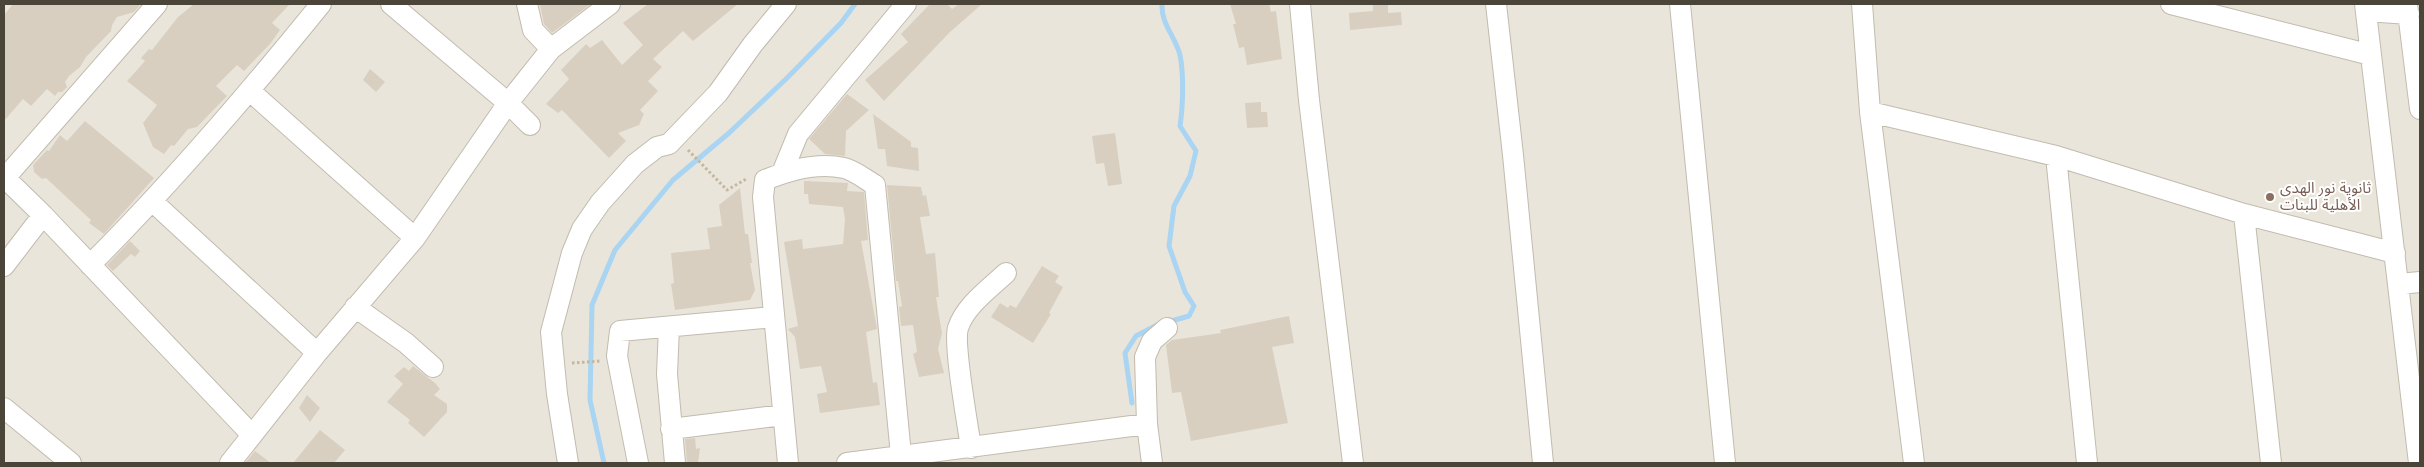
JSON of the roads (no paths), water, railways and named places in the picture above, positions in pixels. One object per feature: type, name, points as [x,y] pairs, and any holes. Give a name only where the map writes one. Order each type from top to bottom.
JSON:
[{"type":"street","points":[[157,4],[4,178],[43,215],[252,435]]},
{"type":"street","points":[[90,265],[152,201],[250,91],[321,4]]},
{"type":"street","points":[[391,4],[508,103],[530,125]]},
{"type":"street","points":[[527,4],[533,30],[551,49]]},
{"type":"street","points":[[230,463],[317,353],[415,238],[508,103],[551,49],[610,4]]},
{"type":"street","points":[[568,463],[557,394],[551,332],[572,254],[582,229],[600,203],[634,164],[657,147],[668,144],[718,93],[753,44],[786,4]]},
{"type":"street","points":[[788,463],[762,197],[798,134],[906,4]]},
{"type":"street","points":[[1300,4],[1353,463]]},
{"type":"street","points":[[1496,4],[1513,155],[1543,463]]},
{"type":"street","points":[[1680,4],[1724,463]]},
{"type":"street","points":[[1862,4],[1870,112],[1914,463]]},
{"type":"street","points":[[2171,4],[2371,55]]},
{"type":"street","points":[[2419,463],[2365,7],[2408,9],[2418,68],[2420,109]]},
{"type":"street","points":[[250,91],[415,238]]},
{"type":"street","points":[[1870,112],[2056,156],[2244,214],[2395,253]]},
{"type":"street","points":[[2056,156],[2087,463]]},
{"type":"street","points":[[773,177],[815,166],[845,168],[875,185],[901,455]]},
{"type":"street","points":[[152,201],[317,353]]},
{"type":"street","points":[[2244,214],[2271,463]]},
{"type":"street","points":[[4,266],[43,215]]},
{"type":"street","points":[[971,448],[958,353],[957,330],[977,299],[1006,273]]},
{"type":"street","points":[[2399,284],[2420,282]]},
{"type":"street","points":[[355,307],[406,343],[433,367]]},
{"type":"street","points":[[638,463],[617,356],[620,331],[774,317]]},
{"type":"street","points":[[668,326],[667,374],[674,463]]},
{"type":"street","points":[[1152,463],[1147,424],[1145,356],[1152,342],[1167,328]]},
{"type":"street","points":[[4,408],[71,463]]},
{"type":"street","points":[[671,429],[783,415]]},
{"type":"street","points":[[847,463],[1147,424]]},
{"type":"waterway","points":[[604,463],[590,400],[592,305],[615,250],[673,180],[729,133],[787,78],[841,23],[855,4]]},
{"type":"waterway","points":[[1162,4],[1166,24],[1180,55],[1183,90],[1180,126],[1196,151],[1190,176],[1174,206],[1169,246],[1185,292],[1194,306],[1189,316],[1168,322]]},
{"type":"waterway","points":[[1132,403],[1125,353],[1136,336],[1157,325]]},
{"type":"place","name":"ثانوية نور الهدى الأهلية للبنات","points":[[2270,197]]}]
